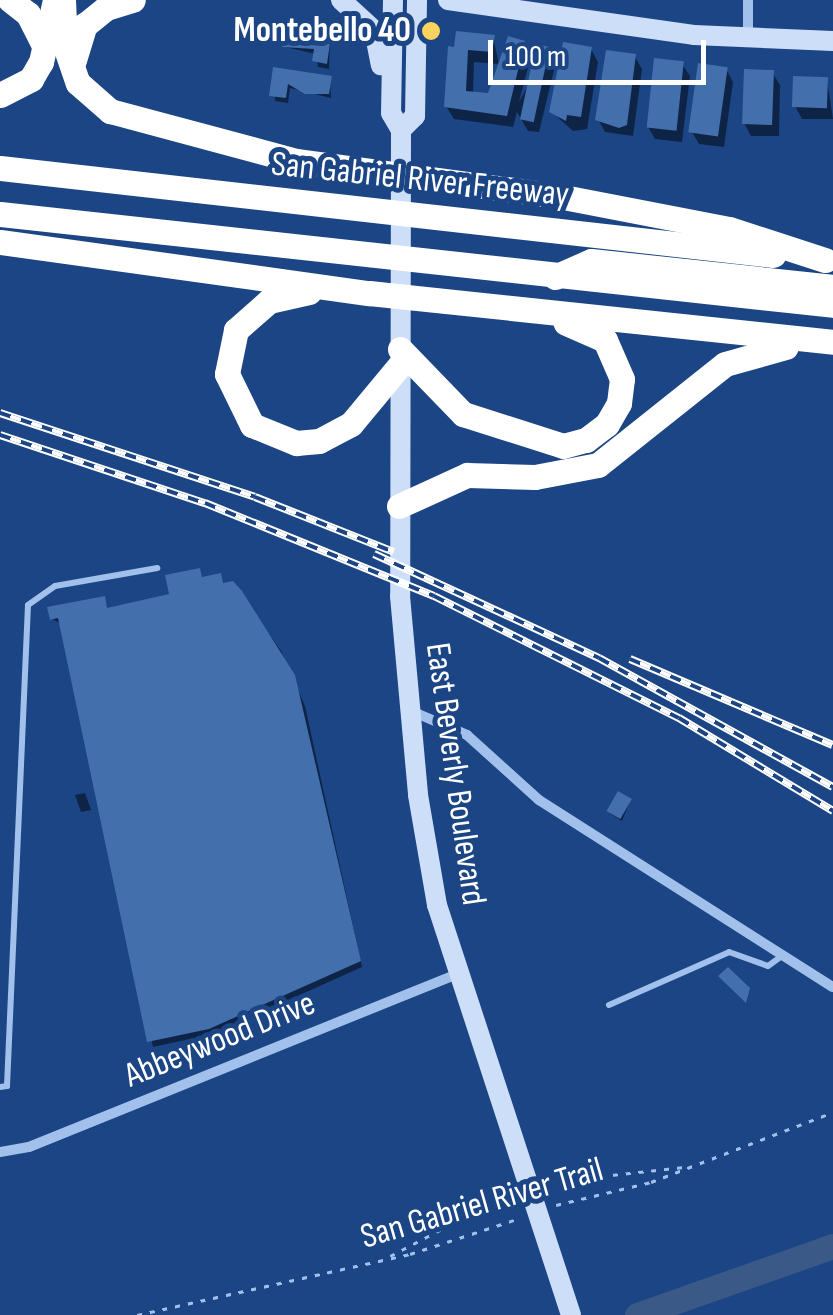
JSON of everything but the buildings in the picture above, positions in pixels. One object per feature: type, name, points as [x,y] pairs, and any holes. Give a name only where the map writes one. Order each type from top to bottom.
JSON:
[{"type":"highway","points":[[10,0],[28,14],[45,46]]},
{"type":"highway","points":[[0,96],[31,79],[45,46],[55,0]]},
{"type":"highway","points":[[63,0],[73,70],[84,93],[110,111],[206,142],[728,229],[830,266]]},
{"type":"highway","points":[[73,70],[84,25],[106,8],[134,0]]},
{"type":"highway","name":"San Gabriel River Freeway","points":[[0,168],[830,266]]},
{"type":"highway","points":[[0,214],[833,305]]},
{"type":"highway","points":[[0,242],[369,292],[833,343]]},
{"type":"highway","points":[[555,277],[591,260],[833,288]]},
{"type":"highway","points":[[369,292],[289,295],[252,312],[227,354],[232,393],[252,425],[273,437],[318,441],[351,424],[400,352],[449,402],[483,424],[563,446],[607,424],[620,403],[622,379],[605,340],[583,326],[492,306]]},
{"type":"highway","points":[[399,509],[467,475],[535,477],[598,465],[725,364],[776,347],[833,343]]},
{"type":"main road","points":[[341,0],[374,30],[390,95]]},
{"type":"main road","points":[[392,0],[390,114],[401,130],[415,116],[417,0]]},
{"type":"main road","points":[[448,0],[748,39],[833,40]]},
{"type":"main road","name":"East Beverly Boulevard","points":[[401,130],[400,596],[408,710],[437,905],[571,1315]]},
{"type":"street","points":[[748,0],[748,39]]},
{"type":"street","points":[[408,710],[467,735],[539,800],[833,988]]},
{"type":"street","name":"Abbeywood Drive","points":[[0,1152],[29,1147],[458,974]]},
{"type":"lane","points":[[0,1087],[7,1086],[28,605],[55,586],[158,568]]},
{"type":"lane","points":[[609,1005],[728,952],[768,966],[784,954]]},
{"type":"path","name":"San Gabriel River Trail","points":[[137,1315],[386,1260],[533,1202],[690,1167],[833,1112]]},
{"type":"path","points":[[386,1260],[533,1202],[690,1167]]},
{"type":"waterway","points":[[637,1315],[833,1246]]},
{"type":"railway","points":[[0,413],[255,497],[394,552]]},
{"type":"railway","points":[[0,435],[205,503],[434,596],[679,718],[833,811]]},
{"type":"railway","points":[[374,554],[599,658],[833,787]]},
{"type":"railway","points":[[630,659],[833,745]]},
{"type":"place","name":"Montebello 40","points":[[431,31]]}]
